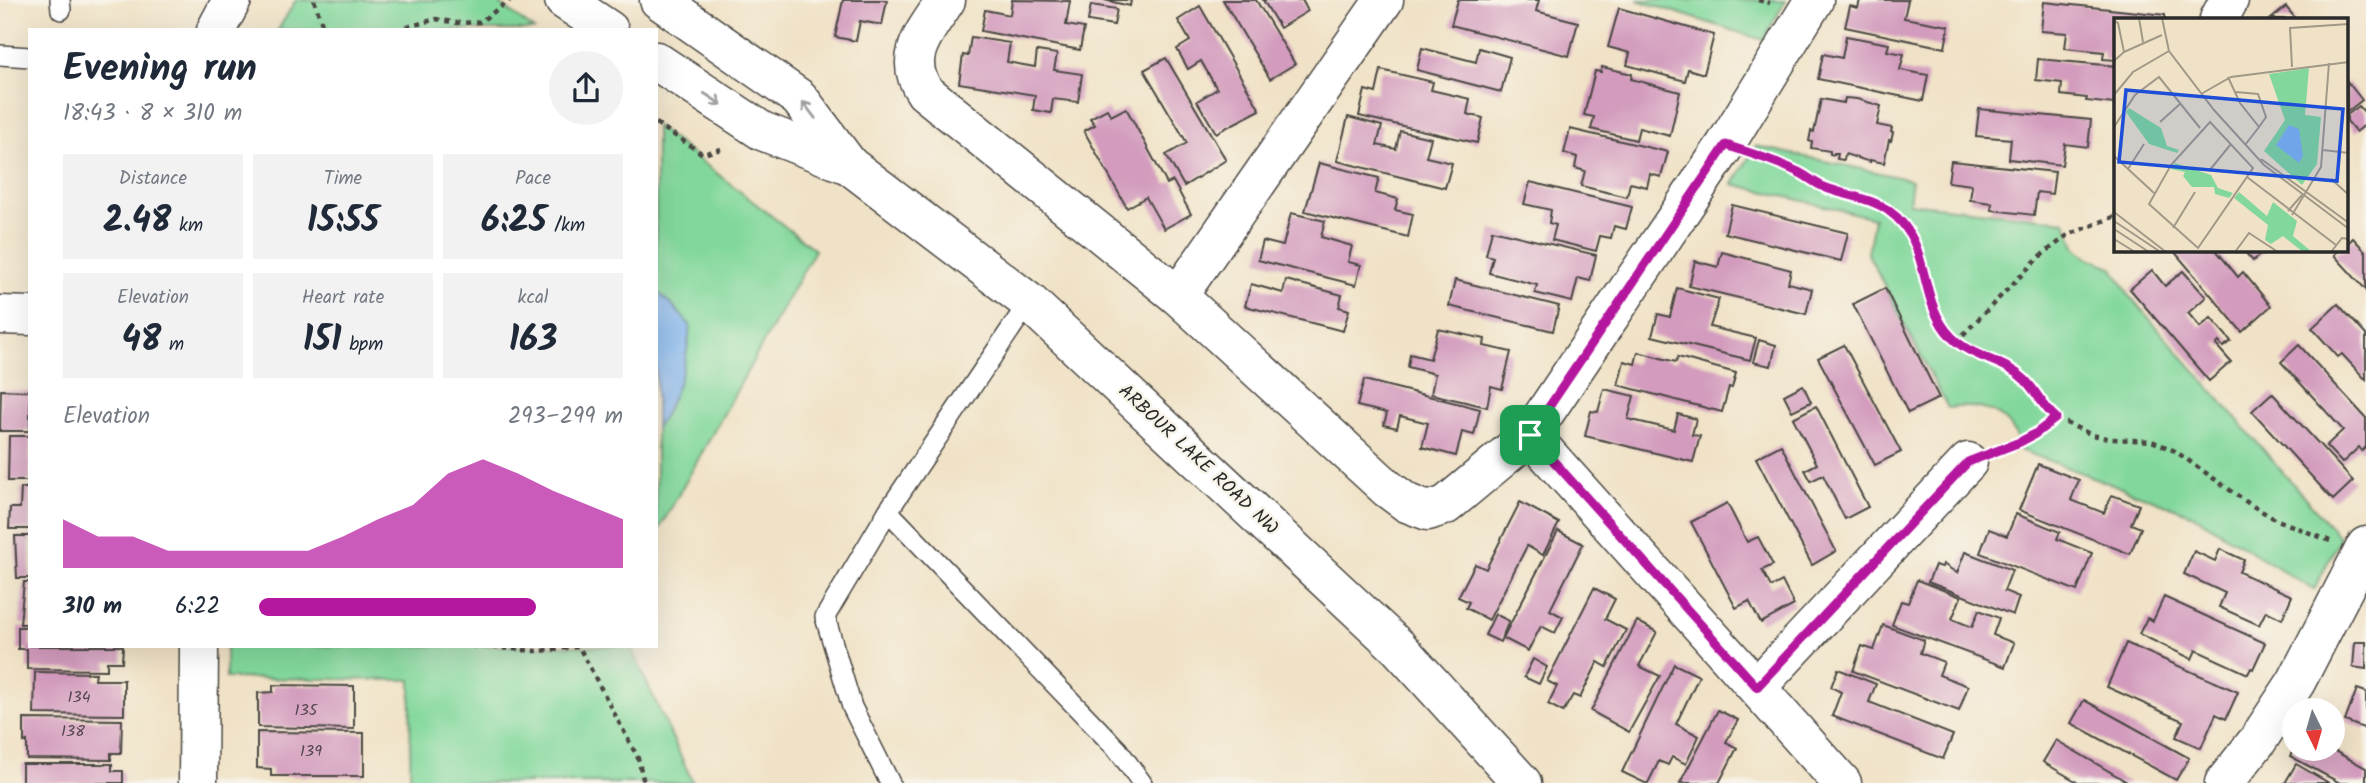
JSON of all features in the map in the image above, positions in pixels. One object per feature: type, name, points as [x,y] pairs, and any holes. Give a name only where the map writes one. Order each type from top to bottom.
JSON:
[{"type":"street","points":[[217,28],[232,0]]},
{"type":"street","points":[[564,0],[606,28]]},
{"type":"street","name":"ARBOUR LAKE ROAD NW","points":[[659,0],[799,98],[849,165]]},
{"type":"street","points":[[946,0],[919,44],[914,62],[916,79],[925,92],[1178,296],[1407,503],[1428,511],[1446,505],[1530,435],[1726,145],[1814,0]]},
{"type":"street","points":[[1178,296],[1384,0]]},
{"type":"street","points":[[2220,18],[2229,0]]},
{"type":"street","name":"ARBOUR LAKE ROAD NW","points":[[658,62],[762,131],[849,165],[1029,302],[1398,647],[1522,783]]},
{"type":"street","points":[[0,315],[28,316]]},
{"type":"street","points":[[1530,435],[1842,783]]},
{"type":"street","points":[[1757,687],[1968,462]]},
{"type":"street","points":[[2224,783],[2258,740],[2296,682],[2365,549]]},
{"type":"street","points":[[198,783],[199,648]]},
{"type":"lane","points":[[0,55],[28,57]]},
{"type":"lane","points":[[890,783],[852,707],[825,617],[888,511],[1029,302]]},
{"type":"lane","points":[[888,511],[1118,750],[1142,783]]},
{"type":"path","points":[[314,0],[323,28]]},
{"type":"path","points":[[403,28],[436,19],[457,23],[480,22],[510,0]]},
{"type":"path","points":[[658,123],[703,154],[729,147]]},
{"type":"path","points":[[1726,145],[1798,172],[1821,187],[1862,198],[1888,210],[1905,226],[1920,254],[1930,298],[1942,324],[1956,342],[1983,358],[2008,368],[2025,380],[2056,418],[2092,435],[2152,441],[2175,451],[2275,519],[2300,530],[2365,549]]},
{"type":"path","points":[[1956,342],[2038,258],[2068,236],[2114,217]]},
{"type":"path","points":[[1968,462],[2020,442],[2056,418]]},
{"type":"path","points":[[581,648],[638,758],[644,783]]},
{"type":"green space","points":[[296,0],[495,0],[531,28],[279,28]]},
{"type":"green space","points":[[1637,0],[1786,0],[1763,40]]},
{"type":"green space","points":[[658,128],[815,250],[658,531]]},
{"type":"green space","points":[[1756,146],[1912,180],[1909,203],[2065,221],[2076,248],[2089,258],[2112,267],[2129,295],[2340,538],[2314,590],[2191,514],[2020,450],[2011,427],[1994,413],[1973,407],[1948,408],[1868,254],[1874,218],[1733,184]]},
{"type":"green space","points":[[226,648],[631,648],[693,783],[410,783],[411,680],[226,678]]},
{"type":"water","points":[[658,293],[690,325],[680,379],[658,424]]},
{"type":"building","points":[[843,0],[887,0],[882,25],[860,21],[856,41],[835,37]]},
{"type":"building","points":[[1012,0],[1070,1],[1066,25],[1084,28],[1080,50],[981,31],[985,10],[1010,15]]},
{"type":"building","points":[[1104,0],[1131,0],[1130,6]]},
{"type":"building","points":[[1223,0],[1256,0],[1295,64],[1270,79]]},
{"type":"building","points":[[1263,0],[1302,0],[1308,11],[1280,28]]},
{"type":"building","points":[[1458,0],[1539,0],[1536,11],[1578,22],[1569,56],[1451,25]]},
{"type":"building","points":[[1860,0],[1908,0],[1904,18],[1949,26],[1945,48],[1845,27],[1850,6],[1858,8]]},
{"type":"building","points":[[2044,2],[2165,15],[2165,18],[2114,18],[2114,60],[2103,59],[2104,52],[2065,48],[2067,33],[2041,31]]},
{"type":"building","points":[[1091,5],[1117,9],[1114,25],[1088,21]]},
{"type":"building","points":[[1200,6],[1260,110],[1216,133],[1197,101],[1217,89],[1201,61],[1188,69],[1177,49],[1190,41],[1178,20]]},
{"type":"building","points":[[2286,7],[2295,18],[2272,18]]},
{"type":"building","points":[[1619,8],[1714,35],[1704,74],[1688,69],[1685,81],[1627,65],[1630,53],[1608,47]]},
{"type":"building","points":[[1846,36],[1889,44],[1887,51],[1904,54],[1900,70],[1928,75],[1923,101],[1818,79],[1823,54],[1842,58]]},
{"type":"building","points":[[971,37],[1010,43],[1007,62],[1035,67],[1037,51],[1057,54],[1054,70],[1082,74],[1078,102],[1053,99],[1051,113],[1033,110],[1035,95],[959,83],[963,55],[968,56]]},
{"type":"building","points":[[1422,48],[1476,62],[1479,48],[1510,57],[1501,92],[1417,70]]},
{"type":"building","points":[[1166,58],[1226,160],[1184,186],[1166,155],[1187,143],[1144,70]]},
{"type":"building","points":[[2038,59],[2114,66],[2114,104],[2061,95],[2062,83],[2036,80]]},
{"type":"building","points":[[1602,67],[1632,74],[1631,79],[1680,92],[1670,136],[1639,128],[1636,140],[1591,129],[1594,117],[1584,115],[1595,71],[1601,72]]},
{"type":"building","points":[[1381,70],[1433,82],[1431,90],[1470,99],[1467,114],[1483,118],[1477,143],[1359,116],[1365,90],[1376,93]]},
{"type":"building","points":[[2348,82],[2362,100],[2348,111]]},
{"type":"building","points":[[1845,98],[1881,106],[1877,125],[1892,128],[1893,133],[1884,163],[1870,162],[1845,154],[1844,160],[1837,159],[1838,153],[1834,155],[1830,154],[1830,151],[1811,148],[1811,131],[1814,132],[1821,99],[1844,103]]},
{"type":"building","points":[[2359,106],[2366,114],[2366,124],[2356,132],[2348,122],[2348,114]]},
{"type":"building","points":[[1126,108],[1167,184],[1173,181],[1191,214],[1164,229],[1146,197],[1127,208],[1084,131],[1095,125],[1090,118],[1107,109],[1111,116]]},
{"type":"building","points":[[1979,109],[2091,120],[2088,147],[2065,144],[2062,165],[2009,159],[2011,139],[1976,136]]},
{"type":"building","points":[[1348,117],[1382,126],[1377,145],[1396,149],[1400,131],[1431,138],[1426,157],[1452,163],[1445,188],[1337,161]]},
{"type":"building","points":[[1570,129],[1668,152],[1661,177],[1650,174],[1647,187],[1630,183],[1627,197],[1581,186],[1585,171],[1575,168],[1577,157],[1564,153]]},
{"type":"building","points":[[1951,161],[2055,172],[2052,194],[2037,192],[2034,215],[1991,210],[1992,203],[1970,200],[1972,185],[1948,182]]},
{"type":"building","points":[[1319,163],[1379,178],[1375,193],[1398,199],[1395,210],[1413,214],[1408,237],[1305,211]]},
{"type":"building","points":[[1530,182],[1632,207],[1626,229],[1614,226],[1611,238],[1600,236],[1596,251],[1552,240],[1556,225],[1549,223],[1551,210],[1524,204]]},
{"type":"building","points":[[1732,205],[1848,233],[1841,261],[1725,233]]},
{"type":"building","points":[[1291,213],[1325,221],[1321,237],[1352,246],[1348,262],[1361,265],[1356,285],[1258,260],[1263,241],[1283,246]]},
{"type":"building","points":[[1492,230],[1596,255],[1590,281],[1578,278],[1572,302],[1535,293],[1537,285],[1489,273],[1493,257],[1486,255]]},
{"type":"building","points":[[2353,238],[2366,252],[2366,290],[2334,255],[2337,252],[2348,252],[2348,243]]},
{"type":"building","points":[[1722,252],[1791,270],[1788,283],[1812,289],[1806,314],[1689,286],[1695,261],[1718,267]]},
{"type":"building","points":[[2175,252],[2218,252],[2238,277],[2243,272],[2271,306],[2242,332]]},
{"type":"building","points":[[2245,252],[2263,252],[2253,261]]},
{"type":"building","points":[[2152,270],[2165,286],[2183,271],[2206,297],[2188,313],[2200,327],[2211,318],[2231,341],[2223,347],[2219,342],[2216,345],[2231,362],[2209,381],[2130,289]]},
{"type":"building","points":[[1286,280],[1342,295],[1339,307],[1349,310],[1343,331],[1245,306],[1251,284],[1283,293]]},
{"type":"building","points":[[1455,280],[1559,306],[1553,331],[1449,306]]},
{"type":"building","points":[[1677,288],[1719,299],[1710,327],[1756,338],[1750,360],[1652,336],[1658,314],[1670,317]]},
{"type":"building","points":[[1885,288],[1939,398],[1908,413],[1853,304]]},
{"type":"building","points":[[2338,304],[2366,335],[2366,380],[2342,354],[2338,357],[2312,328]]},
{"type":"building","points":[[1438,329],[1485,339],[1484,346],[1511,352],[1502,389],[1491,386],[1487,407],[1431,394],[1435,374],[1408,367],[1410,354],[1430,359]]},
{"type":"building","points":[[1759,340],[1776,345],[1771,366],[1753,362]]},
{"type":"building","points":[[1844,345],[1901,452],[1875,465],[1818,358]]},
{"type":"building","points":[[2299,345],[2366,418],[2366,447],[2362,451],[2359,447],[2342,463],[2326,446],[2343,430],[2281,362]]},
{"type":"building","points":[[1638,352],[1676,362],[1678,357],[1736,373],[1722,412],[1618,385],[1624,361],[1635,364]]},
{"type":"building","points":[[1364,380],[1480,409],[1474,435],[1462,432],[1456,456],[1422,447],[1428,423],[1400,416],[1397,428],[1384,425],[1387,413],[1357,406]]},
{"type":"building","points":[[1803,385],[1811,402],[1792,411],[1784,395]]},
{"type":"building","points":[[1604,389],[1634,396],[1628,419],[1674,430],[1678,414],[1696,419],[1692,435],[1700,436],[1693,462],[1585,436],[1591,411],[1598,412]]},
{"type":"building","points":[[1,390],[28,391],[28,431],[0,431]]},
{"type":"building","points":[[2272,393],[2353,481],[2333,500],[2252,411]]},
{"type":"building","points":[[1816,406],[1868,507],[1845,519],[1823,475],[1811,481],[1805,470],[1817,464],[1793,418]]},
{"type":"building","points":[[9,436],[28,436],[28,481],[8,481]]},
{"type":"building","points":[[1781,445],[1836,551],[1812,565],[1756,458]]},
{"type":"building","points":[[2038,464],[2079,480],[2071,500],[2104,513],[2112,495],[2139,505],[2131,524],[2141,528],[2130,554],[2019,510]]},
{"type":"building","points":[[21,488],[28,488],[28,529],[9,529],[10,508],[20,508]]},
{"type":"building","points":[[1520,502],[1559,523],[1543,555],[1527,546],[1489,620],[1466,608],[1469,602],[1458,597],[1475,564],[1486,569]]},
{"type":"building","points":[[1727,503],[1747,542],[1758,537],[1773,565],[1762,570],[1771,587],[1782,581],[1794,605],[1761,623],[1749,601],[1736,608],[1691,522]]},
{"type":"building","points":[[2016,514],[2060,532],[2057,539],[2092,553],[2077,591],[1980,553],[1989,529],[2007,536]]},
{"type":"building","points":[[1558,531],[1583,544],[1550,610],[1563,617],[1555,633],[1541,626],[1528,651],[1503,638]]},
{"type":"building","points":[[15,536],[28,536],[28,578],[17,578]]},
{"type":"building","points":[[2220,549],[2244,560],[2239,572],[2292,596],[2282,619],[2266,611],[2259,625],[2219,607],[2225,593],[2184,574],[2194,551],[2215,561]]},
{"type":"building","points":[[1965,552],[2012,570],[2004,591],[2019,597],[2013,615],[1928,582],[1935,565],[1942,567],[1943,564],[1957,573]]},
{"type":"building","points":[[1917,580],[1961,597],[1952,619],[1972,627],[1979,610],[1999,618],[1993,635],[2014,643],[2005,667],[1892,625],[1901,601],[1908,603]]},
{"type":"building","points":[[24,582],[28,582],[28,624],[20,624]]},
{"type":"building","points":[[1594,588],[1615,599],[1605,619],[1626,630],[1607,667],[1598,662],[1580,698],[1573,695],[1563,712],[1548,704],[1557,686],[1547,681]]},
{"type":"building","points":[[2164,597],[2265,643],[2253,669],[2251,668],[2248,674],[2196,650],[2192,659],[2139,634],[2147,618],[2153,621]]},
{"type":"building","points":[[1495,614],[1509,621],[1500,642],[1485,635]]},
{"type":"building","points":[[1637,621],[1657,632],[1639,666],[1660,676],[1629,732],[1591,711]]},
{"type":"building","points":[[1883,625],[1924,640],[1920,653],[1944,662],[1939,675],[1968,686],[1959,711],[1853,671],[1862,646],[1874,650]]},
{"type":"building","points":[[18,627],[28,627],[28,648],[123,648],[122,662],[107,662],[107,670],[27,669],[27,649],[18,649]]},
{"type":"building","points":[[2355,642],[2366,642],[2366,669],[2353,667]]},
{"type":"building","points":[[2126,643],[2238,692],[2226,719],[2216,714],[2201,748],[2176,737],[2183,721],[2107,687]]},
{"type":"building","points":[[1533,659],[1547,667],[1539,684],[1524,677]]},
{"type":"building","points":[[1674,664],[1699,676],[1676,724],[1699,736],[1686,764],[1672,757],[1668,765],[1659,761],[1648,783],[1645,783],[1622,772]]},
{"type":"building","points":[[1838,669],[1876,684],[1869,702],[1953,735],[1943,759],[1832,716],[1841,692],[1831,687]]},
{"type":"building","points":[[35,672],[96,673],[95,680],[124,680],[124,715],[34,714]]},
{"type":"building","points":[[273,685],[354,686],[354,729],[258,727],[258,693],[273,692]]},
{"type":"building","points":[[2357,689],[2366,692],[2366,729],[2345,721]]},
{"type":"building","points":[[2084,700],[2189,758],[2176,780],[2071,723]]},
{"type":"building","points":[[1718,710],[1738,720],[1726,742],[1737,748],[1719,783],[1680,783]]},
{"type":"building","points":[[24,719],[122,720],[121,753],[111,753],[111,760],[27,759]]},
{"type":"building","points":[[257,732],[364,733],[364,776],[271,776],[271,769],[257,768]]},
{"type":"building","points":[[2056,740],[2129,783],[2079,783],[2043,762]]},
{"type":"building","points":[[2345,757],[2366,768],[2366,783],[2340,783],[2299,761],[2345,761]]},
{"type":"building","points":[[22,764],[112,764],[112,771],[123,771],[123,783],[22,783]]},
{"type":"building","points":[[2296,764],[2329,783],[2285,783]]},
{"type":"route","points":[[1726,145],[1798,172],[1821,187],[1862,198],[1888,210],[1905,226],[1920,254],[1930,298],[1942,324],[1956,342],[1983,358],[2008,368],[2025,380],[2056,418],[2020,442],[1968,462],[1757,687],[1530,435],[1726,145]]}]
